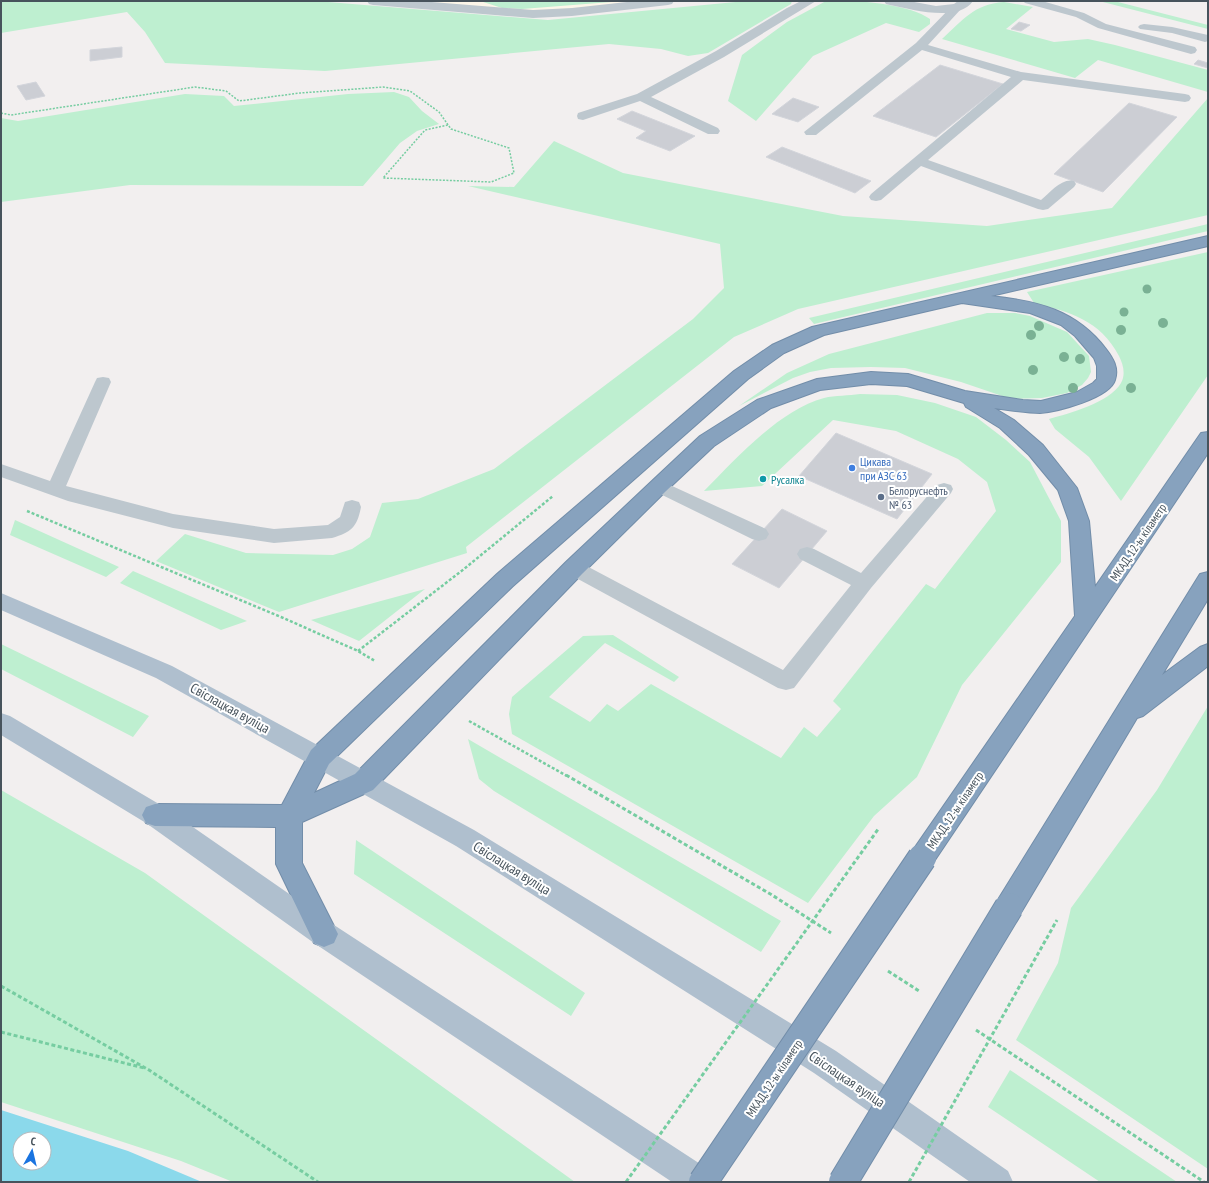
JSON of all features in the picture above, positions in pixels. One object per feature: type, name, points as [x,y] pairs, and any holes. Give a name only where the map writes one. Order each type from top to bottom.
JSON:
[{"type":"highway","points":[[324,934],[289,864],[289,816],[320,757],[505,580],[704,406],[747,371],[778,349],[818,331],[1208,241]]},
{"type":"highway","points":[[155,815],[289,816],[364,782],[574,568],[659,486],[707,441],[764,404],[817,385],[871,378],[908,380],[963,397],[1023,406],[1041,407],[1083,397],[1100,387],[1106,380],[1106,363],[1090,340],[1075,325],[1048,312],[1008,304],[962,298]]},
{"type":"highway","points":[[963,397],[1008,424],[1036,450],[1067,488],[1079,521],[1086,618]]},
{"type":"highway","name":"МКАД, 12-ы кіламетр","points":[[703,1182],[1208,438]]},
{"type":"highway","points":[[843,1182],[1208,580]]},
{"type":"highway","points":[[1126,715],[1208,653]]},
{"type":"main road","name":"Свіслацкая вуліца","points":[[1,600],[164,672],[465,838],[825,1062],[997,1182]]},
{"type":"main road","points":[[1,723],[155,815],[324,934],[700,1182]]},
{"type":"street","points":[[373,1],[440,3],[533,14],[572,12],[668,1]]},
{"type":"street","points":[[890,1],[936,10],[962,4]]},
{"type":"lane","points":[[583,116],[641,97],[720,54],[791,10],[810,1]]},
{"type":"lane","points":[[1029,1],[1080,16],[1199,44]]},
{"type":"lane","points":[[811,132],[920,46],[962,4]]},
{"type":"lane","points":[[1080,16],[1102,26],[1199,44]]},
{"type":"lane","points":[[1106,22],[1141,26],[1199,44]]},
{"type":"lane","points":[[920,46],[1020,76],[1186,98]]},
{"type":"lane","points":[[876,197],[1020,76]]},
{"type":"lane","points":[[641,97],[714,131]]},
{"type":"lane","points":[[919,161],[1043,206],[1069,184]]},
{"type":"lane","points":[[56,489],[103,382]]},
{"type":"lane","points":[[1,470],[75,496],[173,521],[274,536],[332,531],[349,521],[352,507]]},
{"type":"lane","points":[[659,486],[760,534]]},
{"type":"lane","points":[[574,568],[786,682],[864,583],[944,489]]},
{"type":"lane","points":[[807,554],[864,583]]},
{"type":"path","points":[[1,113],[10,115],[195,87],[226,91],[239,101],[300,93],[383,87],[410,91],[439,112],[451,129],[509,148],[514,173],[491,182],[383,178],[425,130],[448,125]]},
{"type":"path","points":[[22,508],[281,617],[358,651],[377,662]]},
{"type":"path","points":[[626,1182],[879,828]]},
{"type":"path","points":[[908,1182],[1057,920]]},
{"type":"path","points":[[1,986],[149,1070],[318,1182]]},
{"type":"path","points":[[1,1032],[149,1070]]},
{"type":"shaded area","points":[[426,1],[627,1],[552,17]]},
{"type":"green space","points":[[1,1],[316,1],[548,20],[746,1],[792,1],[791,4],[708,53],[688,56],[661,49],[609,44],[325,71],[165,63],[145,32],[127,12],[1,33]]},
{"type":"green space","points":[[480,1],[624,1],[522,9],[502,8]]},
{"type":"green space","points":[[826,1],[865,2],[908,9],[930,19],[930,24],[919,32],[886,23],[813,56],[756,121],[728,101],[742,55],[787,22]]},
{"type":"green space","points":[[1099,1],[1114,1],[1208,25],[1208,29]]},
{"type":"green space","points":[[1004,2],[1033,7],[1006,29],[1054,42],[1088,39],[1208,70],[1208,92],[1098,60],[1075,78],[942,39],[970,14],[985,6]]},
{"type":"green space","points":[[394,92],[409,97],[422,111],[439,124],[417,131],[400,143],[363,186],[130,185],[1,202],[1,118],[18,121],[185,94],[224,96],[234,106],[348,94]]},
{"type":"green space","points":[[1208,98],[1208,215],[798,309],[734,337],[466,547],[467,553],[279,612],[156,561],[185,534],[246,553],[333,555],[352,549],[370,537],[382,503],[418,499],[494,469],[693,319],[724,288],[720,244],[468,186],[514,187],[554,141],[623,173],[843,216],[987,226],[1112,208]]},
{"type":"green space","points":[[1208,224],[1208,231],[814,324],[809,318]]},
{"type":"green space","points":[[1208,252],[1208,375],[1121,501],[1089,457],[1055,429],[1049,419],[1098,402],[1115,390],[1123,380],[1123,366],[1119,356],[1103,334],[1083,319],[1060,310],[1034,303],[1027,292]]},
{"type":"green space","points":[[987,313],[1015,313],[1030,316],[1067,332],[1089,356],[1091,372],[1088,378],[1082,385],[1067,393],[1042,398],[1011,399],[961,382],[905,368],[831,368],[810,372],[793,378],[739,406],[787,373],[829,354]]},
{"type":"green space","points":[[860,394],[897,395],[935,403],[976,417],[1006,440],[1030,462],[1061,521],[1061,562],[962,685],[917,777],[874,816],[808,903],[512,734],[509,714],[512,697],[583,636],[613,635],[679,677],[674,682],[605,643],[549,697],[590,722],[607,704],[618,711],[651,684],[781,758],[804,727],[817,737],[841,709],[833,701],[926,584],[935,589],[996,511],[987,482],[958,459],[896,431],[833,420],[762,486],[704,491],[759,437],[791,413],[807,404],[824,398]]},
{"type":"green space","points":[[15,520],[119,567],[106,577],[10,535]]},
{"type":"green space","points":[[133,571],[247,621],[221,630],[120,583]]},
{"type":"green space","points":[[425,589],[359,641],[311,620]]},
{"type":"green space","points":[[1,644],[149,716],[133,737],[1,669]]},
{"type":"green space","points":[[1208,706],[1208,1169],[1016,1040],[1058,963],[1071,908],[1157,790]]},
{"type":"green space","points":[[468,739],[781,921],[761,952],[494,791],[479,779]]},
{"type":"green space","points":[[1,790],[145,873],[575,1182],[233,1182],[181,1161],[1,1102]]},
{"type":"green space","points":[[356,840],[585,993],[571,1016],[354,874]]},
{"type":"green space","points":[[1010,1070],[1177,1182],[1100,1182],[988,1107]]},
{"type":"water","points":[[1,1110],[128,1151],[202,1182],[1,1182]]},
{"type":"building","points":[[1019,22],[1030,25],[1021,31],[1011,29]]},
{"type":"building","points":[[122,47],[122,57],[90,61],[90,50]]},
{"type":"building","points":[[1198,60],[1208,63],[1208,68],[1194,64]]},
{"type":"building","points":[[940,65],[1003,84],[936,137],[873,116]]},
{"type":"building","points":[[36,82],[45,96],[26,100],[17,86]]},
{"type":"building","points":[[793,98],[819,107],[798,122],[772,114]]},
{"type":"building","points":[[1129,103],[1177,117],[1103,192],[1054,174]]},
{"type":"building","points":[[632,111],[695,136],[670,151],[636,138],[646,131],[617,119]]},
{"type":"building","points":[[782,147],[871,181],[855,193],[766,157]]},
{"type":"building","name":"Белоруснефть № 63","points":[[836,433],[932,474],[897,519],[799,476]]},
{"type":"building","points":[[782,509],[827,531],[779,588],[732,564]]},
{"type":"place","name":"Цикава при АЗС 63","points":[[852,468]]},
{"type":"place","name":"Русалка","points":[[763,479]]},
{"type":"place","name":"Белоруснефть № 63","points":[[881,497]]}]
